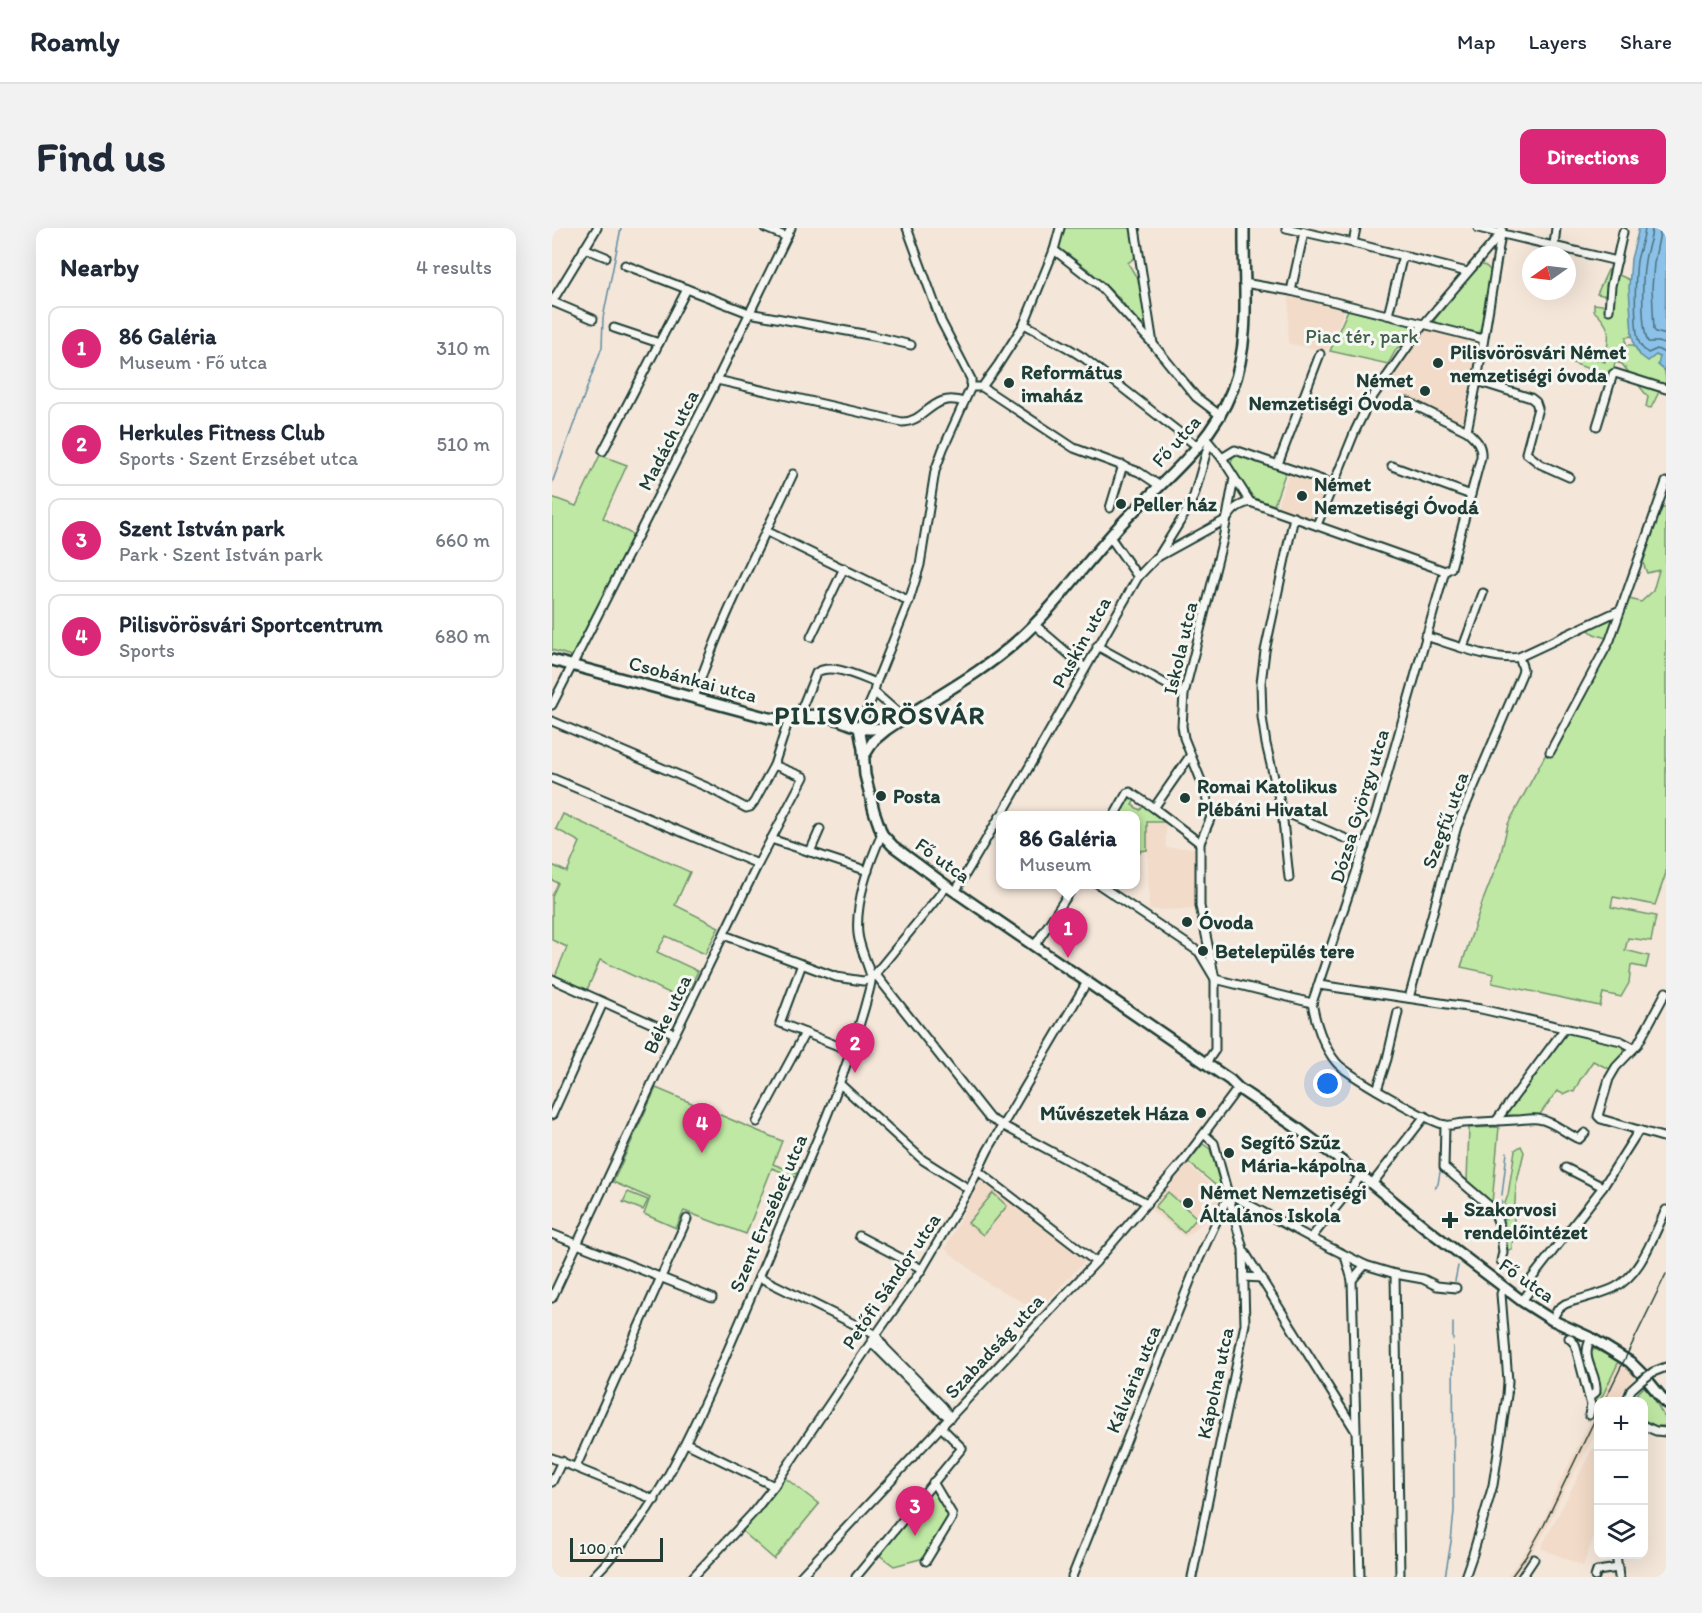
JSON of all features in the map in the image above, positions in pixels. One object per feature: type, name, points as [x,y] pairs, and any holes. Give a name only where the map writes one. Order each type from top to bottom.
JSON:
[{"type":"main road","name":"Fő utca","points":[[864,756],[874,740],[901,720],[982,669],[1017,641],[1035,624],[1110,537],[1198,447],[1208,440],[1233,389],[1241,362],[1245,334],[1244,228]]},
{"type":"main road","name":"Csobánkai utca","points":[[552,660],[769,718],[824,716],[861,730],[866,738],[874,740]]},
{"type":"main road","points":[[882,834],[868,789],[861,730],[881,728],[901,720]]},
{"type":"main road","name":"Fő utca","points":[[882,834],[893,846],[951,889],[1300,1130],[1522,1301],[1552,1320],[1591,1338],[1636,1367],[1666,1403]]},
{"type":"street","points":[[593,319],[552,302],[597,228]]},
{"type":"street","points":[[765,228],[787,237]]},
{"type":"street","name":"Madách utca","points":[[552,705],[717,380],[791,228]]},
{"type":"street","points":[[861,730],[920,565],[935,471],[971,387],[971,379],[941,321],[907,228]]},
{"type":"street","points":[[982,387],[1024,324],[1054,250],[1060,228]]},
{"type":"street","points":[[1136,228],[1153,344]]},
{"type":"street","points":[[1286,228],[1467,272]]},
{"type":"street","points":[[1353,243],[1356,228]]},
{"type":"street","points":[[1479,228],[1501,231],[1617,261]]},
{"type":"street","points":[[1554,245],[1556,228]]},
{"type":"street","points":[[1317,525],[1369,402],[1423,325],[1501,231]]},
{"type":"street","points":[[1408,402],[1467,431],[1501,231]]},
{"type":"street","points":[[1291,291],[1304,232]]},
{"type":"street","points":[[1609,310],[1623,232]]},
{"type":"street","points":[[584,248],[606,257]]},
{"type":"street","points":[[1054,250],[1100,285],[1153,344],[1196,398],[1221,416]]},
{"type":"street","points":[[1388,315],[1403,255]]},
{"type":"street","points":[[625,265],[749,313],[911,345]]},
{"type":"street","points":[[1244,283],[1291,291],[1483,339]]},
{"type":"street","points":[[603,451],[687,289]]},
{"type":"street","points":[[1024,324],[1083,358],[1198,447]]},
{"type":"street","points":[[614,328],[659,343]]},
{"type":"street","points":[[1278,464],[1320,354]]},
{"type":"street","points":[[1597,426],[1613,374],[1666,389]]},
{"type":"street","points":[[717,380],[902,422],[913,420],[944,400],[956,399],[964,402]]},
{"type":"street","points":[[1477,381],[1532,398],[1536,402],[1538,408],[1526,453],[1540,464],[1569,477]]},
{"type":"street","points":[[971,387],[982,387],[1074,448],[1139,472],[1160,486]]},
{"type":"street","name":"Dózsa György utca","points":[[1312,1003],[1377,810],[1425,636],[1445,571],[1451,568],[1471,495],[1481,452],[1476,438],[1467,431]]},
{"type":"street","points":[[1208,440],[1250,502],[1445,571]]},
{"type":"street","points":[[1156,558],[1194,496],[1208,440]]},
{"type":"street","points":[[1222,458],[1235,450],[1334,484]]},
{"type":"street","points":[[1110,508],[1123,465]]},
{"type":"street","points":[[1392,466],[1471,495]]},
{"type":"street","points":[[694,698],[707,659],[729,608],[794,474]]},
{"type":"street","name":"Iskola utca","points":[[1206,1063],[1215,1050],[1215,979],[1200,906],[1200,843],[1210,823],[1210,808],[1190,756],[1182,726],[1184,694],[1215,573],[1234,478]]},
{"type":"street","points":[[1550,752],[1610,640],[1663,502],[1666,482]]},
{"type":"street","name":"Puskin utca","points":[[1004,811],[1138,577],[1156,558],[1227,519],[1233,509],[1241,504],[1250,502]]},
{"type":"street","points":[[1289,878],[1282,811],[1262,717],[1261,683],[1265,651],[1294,517]]},
{"type":"street","points":[[766,531],[909,601]]},
{"type":"street","points":[[1110,537],[1138,577]]},
{"type":"street","points":[[811,637],[844,568]]},
{"type":"street","points":[[1463,647],[1483,593]]},
{"type":"street","points":[[1425,636],[1507,658],[1519,657],[1620,610]]},
{"type":"street","points":[[1035,624],[1085,668]]},
{"type":"street","points":[[1097,646],[1184,694]]},
{"type":"street","name":"Szegfű utca","points":[[1409,998],[1457,826],[1522,674],[1523,669],[1519,657]]},
{"type":"street","points":[[552,721],[709,788],[746,808],[750,807],[774,765],[794,718],[819,671],[826,668],[833,669],[876,683]]},
{"type":"street","points":[[874,692],[901,720]]},
{"type":"street","points":[[1154,808],[1190,756]]},
{"type":"street","name":"Béke utca","points":[[552,1298],[675,1034],[758,864],[804,777],[774,765]]},
{"type":"street","points":[[552,778],[758,864]]},
{"type":"street","points":[[1117,811],[1127,793],[1130,792],[1200,843]]},
{"type":"street","points":[[1282,811],[1365,847]]},
{"type":"street","name":"Puskin utca","points":[[874,977],[889,956],[951,889],[996,823]]},
{"type":"street","points":[[810,852],[820,829]]},
{"type":"street","points":[[882,834],[868,871],[858,925],[861,948],[874,977],[989,1118],[1147,1203]]},
{"type":"street","points":[[771,839],[868,871]]},
{"type":"street","points":[[1035,945],[1072,889]]},
{"type":"street","points":[[1104,889],[1199,952],[1215,979],[1312,1003],[1321,1037],[1343,1070],[1425,1116],[1445,1125],[1538,1119],[1579,1138],[1585,1133]]},
{"type":"street","points":[[724,935],[836,977],[863,981],[874,977]]},
{"type":"street","points":[[802,964],[779,1022],[851,1051]]},
{"type":"street","name":"Szent Erzsébet utca","points":[[593,1577],[631,1535],[655,1500],[686,1443],[840,1084],[874,977]]},
{"type":"street","points":[[552,979],[675,1034]]},
{"type":"street","name":"Petőfi Sándor utca","points":[[693,1577],[752,1514],[774,1486],[922,1269],[969,1189],[988,1150],[1087,982]]},
{"type":"street","points":[[1319,985],[1481,1010],[1622,1041],[1634,1048]]},
{"type":"street","points":[[1666,992],[1634,1048],[1616,1067],[1599,1116],[1601,1119],[1666,1138]]},
{"type":"street","points":[[552,1115],[603,1003]]},
{"type":"street","points":[[1377,1090],[1398,1012]]},
{"type":"street","points":[[1496,1121],[1565,1028]]},
{"type":"street","points":[[757,1122],[805,1033]]},
{"type":"street","points":[[840,1084],[923,1160],[969,1189]]},
{"type":"street","name":"Szabadság utca","points":[[800,1577],[1096,1262],[1184,1160],[1238,1088]]},
{"type":"street","points":[[1371,1184],[1425,1116]]},
{"type":"street","points":[[1445,1125],[1444,1167],[1493,1209],[1498,1218],[1503,1252],[1501,1261]]},
{"type":"street","points":[[1522,1301],[1530,1289],[1532,1278],[1603,1186],[1639,1130]]},
{"type":"street","name":"Kápolna utca","points":[[1192,1577],[1245,1324],[1243,1249],[1214,1143],[1205,1133]]},
{"type":"street","points":[[1566,1168],[1603,1186]]},
{"type":"street","points":[[978,1171],[1096,1262]]},
{"type":"street","points":[[1311,1238],[1361,1176]]},
{"type":"street","points":[[1229,1194],[1365,1265],[1423,1279],[1437,1286],[1456,1288]]},
{"type":"street","name":"Kálvária utca","points":[[1072,1577],[1199,1259],[1229,1194]]},
{"type":"street","points":[[1552,1320],[1564,1304],[1615,1287],[1631,1275],[1638,1266],[1666,1210]]},
{"type":"street","points":[[576,1467],[687,1219]]},
{"type":"street","points":[[552,1234],[712,1298]]},
{"type":"street","points":[[859,1236],[922,1269]]},
{"type":"street","points":[[1243,1249],[1356,1430]]},
{"type":"street","points":[[1345,1256],[1352,1280],[1359,1577]]},
{"type":"street","points":[[1352,1280],[1365,1265]]},
{"type":"street","points":[[1395,1274],[1400,1577]]},
{"type":"street","points":[[759,1277],[876,1335],[875,1346],[939,1410],[950,1418]]},
{"type":"street","points":[[1244,1277],[1262,1278]]},
{"type":"street","points":[[1465,1577],[1493,1485],[1504,1413],[1508,1381],[1501,1294],[1504,1287]]},
{"type":"street","points":[[1569,1338],[1575,1344],[1591,1406],[1589,1415]]},
{"type":"street","points":[[1589,1398],[1596,1392],[1597,1386],[1586,1350],[1591,1338]]},
{"type":"street","points":[[1628,1397],[1631,1390],[1641,1381],[1653,1372],[1666,1367]]},
{"type":"street","points":[[856,1577],[962,1448],[941,1427]]},
{"type":"street","points":[[1648,1428],[1666,1432]]},
{"type":"street","points":[[686,1443],[774,1486]]},
{"type":"street","points":[[552,1458],[655,1500]]},
{"type":"street","points":[[552,1482],[562,1461]]},
{"type":"street","points":[[926,1561],[952,1518],[952,1514],[933,1482]]},
{"type":"street","points":[[1522,1577],[1534,1558]]},
{"type":"street","points":[[1617,1559],[1618,1577]]},
{"type":"street","points":[[1595,1577],[1597,1571],[1618,1568]]},
{"type":"shaded area","points":[[1289,296],[1345,309],[1329,348],[1323,351],[1288,343]]},
{"type":"shaded area","name":"Pilisvörösvári Német nemzetiségi óvoda","points":[[1425,330],[1478,343],[1463,425],[1385,387]]},
{"type":"shaded area","name":"Német Nemzetiségi Óvodá","points":[[1289,473],[1327,487],[1315,520],[1277,506]]},
{"type":"shaded area","points":[[1147,823],[1166,823],[1166,848],[1194,848],[1195,909],[1149,910]]},
{"type":"shaded area","name":"Német Nemzetiségi Általános Iskola","points":[[1188,1165],[1226,1197],[1205,1221],[1185,1237],[1150,1209]]},
{"type":"shaded area","points":[[981,1178],[1087,1259],[1038,1310],[991,1285],[945,1249]]},
{"type":"shaded area","points":[[1619,1361],[1636,1375],[1619,1397],[1602,1397]]},
{"type":"shaded area","points":[[1594,1413],[1594,1436],[1544,1534],[1515,1577],[1507,1577],[1529,1547]]},
{"type":"shaded area","points":[[1593,1448],[1594,1537],[1583,1566],[1541,1548]]},
{"type":"green space","points":[[1058,228],[1133,228],[1137,256],[1128,263],[1140,279],[1147,325],[1142,327],[1119,298],[1089,270],[1054,244]]},
{"type":"green space","points":[[1481,265],[1488,268],[1492,274],[1480,333],[1432,323],[1457,290]]},
{"type":"green space","points":[[1608,270],[1630,280],[1632,336],[1626,337],[1626,345],[1634,345],[1640,355],[1656,355],[1663,364],[1666,386],[1662,386],[1651,408],[1646,407],[1648,397],[1622,364],[1615,362],[1613,372],[1608,376],[1570,362],[1570,357],[1584,351],[1592,358],[1605,362],[1608,329],[1594,311],[1594,304],[1611,306],[1613,297],[1597,294]]},
{"type":"green space","name":"Piac tér, park","points":[[1348,310],[1410,325],[1412,333],[1404,345],[1397,348],[1388,364],[1330,351]]},
{"type":"green space","points":[[600,455],[627,465],[603,518],[635,536],[574,657],[552,650],[552,497],[576,506]]},
{"type":"green space","points":[[1236,455],[1286,471],[1274,505],[1253,498],[1230,464]]},
{"type":"green space","points":[[1666,507],[1666,873],[1655,905],[1613,897],[1611,907],[1656,916],[1651,941],[1628,938],[1625,950],[1649,956],[1646,968],[1631,965],[1629,983],[1621,997],[1603,993],[1600,1006],[1492,983],[1494,974],[1461,967],[1500,857],[1508,824],[1567,715],[1574,717],[1612,643],[1629,599],[1641,602],[1653,591],[1659,570],[1647,573],[1643,563],[1661,509]]},
{"type":"green space","points":[[1619,611],[1609,639],[1594,634],[1585,627],[1592,624],[1594,627]]},
{"type":"green space","points":[[1129,796],[1135,800],[1132,805],[1140,810],[1144,806],[1165,822],[1147,822],[1147,850],[1140,851],[1140,811],[1120,811]]},
{"type":"green space","points":[[563,814],[690,872],[675,905],[719,927],[705,954],[666,936],[657,952],[698,971],[684,1000],[600,960],[587,990],[555,976],[567,947],[552,940],[552,896],[558,883],[552,880],[552,865],[567,872],[580,842],[556,829]]},
{"type":"green space","points":[[1566,1031],[1621,1043],[1626,1054],[1612,1069],[1593,1061],[1574,1092],[1569,1091],[1563,1094],[1557,1091],[1538,1117],[1505,1115],[1504,1113]]},
{"type":"green space","points":[[656,1088],[782,1141],[773,1164],[799,1174],[797,1178],[772,1168],[746,1234],[684,1211],[676,1228],[644,1214],[650,1198],[613,1182]]},
{"type":"green space","points":[[1499,1127],[1492,1203],[1467,1181],[1469,1128]]},
{"type":"green space","points":[[1203,1144],[1210,1149],[1220,1189],[1188,1162]]},
{"type":"green space","points":[[1521,1146],[1524,1152],[1516,1186],[1512,1249],[1508,1250],[1504,1245],[1505,1203],[1515,1150]]},
{"type":"green space","points":[[628,1192],[648,1200],[643,1210],[623,1202]]},
{"type":"green space","points":[[1168,1192],[1197,1218],[1184,1233],[1155,1207]]},
{"type":"green space","points":[[993,1193],[1007,1206],[983,1235],[968,1223]]},
{"type":"green space","points":[[1595,1349],[1619,1361],[1602,1397],[1597,1397],[1600,1387],[1590,1359],[1590,1352]]},
{"type":"green space","points":[[1646,1385],[1666,1420],[1666,1426],[1656,1426],[1648,1422],[1648,1397],[1636,1397]]},
{"type":"green space","points":[[784,1477],[819,1504],[774,1559],[742,1531]]},
{"type":"green space","points":[[932,1487],[948,1514],[948,1519],[924,1558],[894,1566],[878,1554]]},
{"type":"water","points":[[1639,228],[1666,228],[1665,371],[1658,365],[1660,357],[1656,355],[1648,361],[1640,355],[1634,345],[1629,288],[1631,259]]},
{"type":"waterway","points":[[552,483],[602,347],[603,318],[621,228]]},
{"type":"waterway","points":[[1502,1195],[1507,1152]]},
{"type":"waterway","points":[[1441,1155],[1440,1170],[1485,1207]]},
{"type":"waterway","points":[[1435,1188],[1440,1172]]},
{"type":"waterway","points":[[1502,1201],[1499,1215],[1507,1219]]},
{"type":"waterway","points":[[1455,1281],[1458,1266]]},
{"type":"waterway","points":[[1453,1323],[1453,1340]]},
{"type":"waterway","points":[[1445,1577],[1454,1511],[1453,1347]]},
{"type":"railway","points":[[1606,1397],[1666,1274]]},
{"type":"railway","points":[[1511,1577],[1544,1525],[1594,1421]]},
{"type":"place","name":"Pilisvörösvári Német nemzetiségi óvoda","points":[[1438,363]]},
{"type":"place","name":"Református imaház","points":[[1009,383]]},
{"type":"place","name":"Német Nemzetiségi Óvoda","points":[[1425,391]]},
{"type":"place","name":"Német Nemzetiségi Óvodá","points":[[1302,496]]},
{"type":"place","name":"Peller ház","points":[[1121,504]]},
{"type":"place","name":"Posta","points":[[881,796]]},
{"type":"place","name":"Romai Katolikus Plébáni Hivatal","points":[[1185,798]]},
{"type":"place","name":"Óvoda","points":[[1187,922]]},
{"type":"place","name":"Betelepülés tere","points":[[1203,951]]},
{"type":"place","name":"86 Galéria","points":[[1068,958]]},
{"type":"place","name":"Herkules Fitness Club","points":[[855,1073]]},
{"type":"place","name":"Művészetek Háza","points":[[1201,1113]]},
{"type":"place","name":"Pilisvörösvári Sportcentrum","points":[[702,1153]]},
{"type":"place","name":"Segítő Szűz Mária-kápolna","points":[[1229,1153]]},
{"type":"place","name":"Német Nemzetiségi Általános Iskola","points":[[1188,1203]]},
{"type":"place","name":"Szakorvosi rendelőintézet","points":[[1450,1220]]},
{"type":"place","name":"Szent István park","points":[[915,1536]]},
{"type":"district","name":"PILISVÖRÖSVÁR","points":[[880,715]]}]
